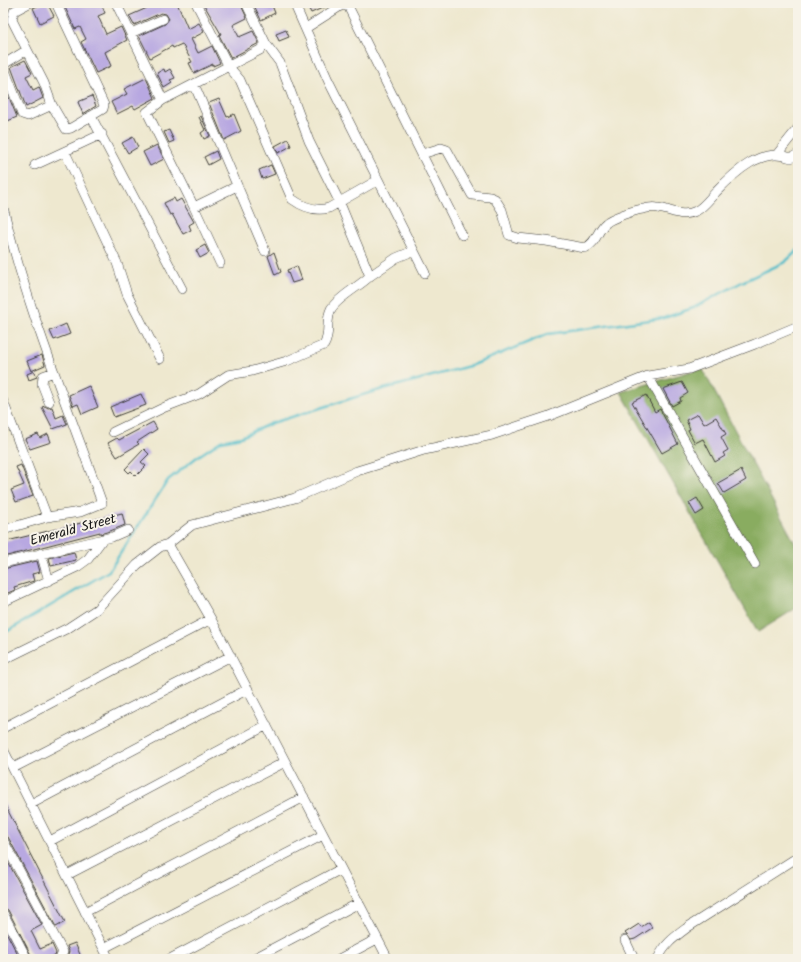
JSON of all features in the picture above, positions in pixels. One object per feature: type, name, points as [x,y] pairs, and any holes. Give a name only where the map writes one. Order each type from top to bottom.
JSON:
[{"type":"street","points":[[29,3],[14,11],[12,20],[44,83],[52,105],[66,129],[71,128],[103,109],[104,105],[56,3]]},
{"type":"street","points":[[116,3],[163,100]]},
{"type":"street","points":[[196,3],[229,67],[240,80],[271,156],[292,199],[303,207],[321,210],[329,208],[378,180]]},
{"type":"street","points":[[246,3],[266,44],[280,63],[309,141],[339,201],[370,276]]},
{"type":"street","points":[[294,3],[328,80],[413,251],[426,273]]},
{"type":"street","points":[[314,16],[327,8],[328,3]]},
{"type":"street","points":[[306,28],[342,5],[348,6],[462,235]]},
{"type":"street","points":[[131,33],[163,18]]},
{"type":"street","points":[[220,263],[147,112],[163,100],[229,67],[260,50],[266,44]]},
{"type":"street","points":[[27,50],[4,64],[4,68],[22,114],[28,116],[52,105]]},
{"type":"street","points":[[194,84],[265,250]]},
{"type":"street","points":[[91,116],[102,134],[182,289]]},
{"type":"street","points":[[778,153],[798,128]]},
{"type":"street","points":[[35,165],[102,134]]},
{"type":"street","points":[[422,154],[441,148],[446,150],[472,195],[490,197],[499,204],[509,235],[518,238],[585,248],[593,243],[606,223],[642,209],[658,207],[670,212],[683,214],[694,212],[744,167],[765,155],[778,153],[791,158],[798,154]]},
{"type":"street","points":[[65,152],[117,263],[127,294],[160,359]]},
{"type":"street","points":[[194,207],[237,186]]},
{"type":"street","points":[[3,207],[16,260],[54,372],[104,502],[80,512],[47,517],[3,530]]},
{"type":"street","points":[[113,432],[165,407],[199,394],[228,375],[252,371],[287,360],[324,345],[328,336],[326,326],[332,308],[370,276],[396,258],[413,251]]},
{"type":"street","points":[[3,660],[68,628],[97,609],[137,564],[160,547],[168,544],[192,525],[295,498],[357,471],[383,462],[424,450],[492,435],[549,416],[648,376],[689,369],[798,326]]},
{"type":"street","points":[[49,402],[42,376],[54,372]]},
{"type":"street","points":[[648,376],[755,564]]},
{"type":"street","points":[[3,401],[47,517]]},
{"type":"street","name":"Emerald Street","points":[[3,563],[102,540],[128,530]]},
{"type":"street","points":[[3,602],[49,581],[83,563],[102,540]]},
{"type":"street","points":[[168,544],[212,619],[388,959]]},
{"type":"street","points":[[41,553],[49,581]]},
{"type":"street","points":[[3,728],[212,619]]},
{"type":"street","points":[[13,768],[231,656]]},
{"type":"street","points":[[31,804],[248,689]]},
{"type":"street","points":[[50,841],[267,726]]},
{"type":"street","points":[[3,749],[110,959]]},
{"type":"street","points":[[67,876],[285,762]]},
{"type":"street","points":[[86,912],[304,797]]},
{"type":"street","points":[[104,948],[323,835]]},
{"type":"street","points":[[3,840],[63,952],[60,959]]},
{"type":"street","points":[[658,959],[665,946],[683,931],[798,857]]},
{"type":"street","points":[[170,959],[341,869]]},
{"type":"street","points":[[253,959],[359,903]]},
{"type":"street","points":[[3,912],[27,959]]},
{"type":"street","points":[[339,959],[377,939]]},
{"type":"street","points":[[625,940],[634,959]]},
{"type":"green space","points":[[702,368],[798,549],[798,607],[758,632],[621,392]]},
{"type":"building","points":[[47,3],[54,16],[40,23],[33,8]]},
{"type":"building","points":[[63,3],[101,3],[105,13],[98,16],[106,34],[121,27],[127,40],[105,52],[111,66],[96,73],[81,42],[86,39],[80,27],[75,29]]},
{"type":"building","points":[[144,3],[177,3],[188,29],[199,23],[204,32],[191,39],[198,53],[212,46],[220,63],[213,66],[213,64],[194,73],[189,63],[192,62],[182,44],[173,48],[172,46],[150,58],[139,36],[165,24],[169,19],[166,14],[161,13],[134,25],[129,16],[147,8]]},
{"type":"building","points":[[203,3],[240,3],[247,18],[233,25],[239,37],[253,31],[259,43],[231,58],[219,35],[221,34]]},
{"type":"building","points":[[253,3],[271,3],[275,13],[261,20]]},
{"type":"building","points":[[306,3],[334,3],[311,13]]},
{"type":"building","points":[[286,30],[289,37],[279,41],[276,34]]},
{"type":"building","points":[[25,60],[32,73],[26,76],[33,90],[39,87],[43,98],[26,107],[11,67]]},
{"type":"building","points":[[164,69],[165,72],[170,69],[175,78],[170,80],[172,83],[164,88],[157,73]]},
{"type":"building","points":[[146,78],[155,98],[135,109],[133,106],[117,114],[111,102],[127,94],[124,89]]},
{"type":"building","points":[[6,90],[17,117],[3,123],[3,92]]},
{"type":"building","points":[[92,96],[96,106],[83,114],[78,102]]},
{"type":"building","points":[[219,99],[227,117],[234,114],[241,131],[224,140],[209,103]]},
{"type":"building","points":[[201,116],[210,136],[204,139],[201,133],[205,130],[199,117]]},
{"type":"building","points":[[169,130],[174,141],[169,143],[164,132]]},
{"type":"building","points":[[133,137],[138,147],[128,153],[122,143]]},
{"type":"building","points":[[288,139],[291,146],[278,153],[275,146]]},
{"type":"building","points":[[157,145],[164,159],[150,166],[143,152]]},
{"type":"building","points":[[216,151],[219,159],[208,165],[204,157]]},
{"type":"building","points":[[271,165],[275,174],[262,179],[259,170]]},
{"type":"building","points":[[174,198],[176,202],[181,199],[194,222],[189,225],[191,230],[183,234],[164,203]]},
{"type":"building","points":[[205,245],[209,253],[200,258],[196,250]]},
{"type":"building","points":[[274,252],[281,272],[275,275],[268,256]]},
{"type":"building","points":[[297,266],[302,280],[292,283],[287,270]]},
{"type":"building","points":[[66,324],[70,334],[54,340],[50,331]]},
{"type":"building","points":[[42,355],[45,365],[31,371],[27,361]]},
{"type":"building","points":[[34,371],[37,377],[29,380],[27,374]]},
{"type":"building","points":[[682,382],[688,393],[680,398],[681,401],[672,406],[663,389]]},
{"type":"building","points":[[89,386],[98,407],[82,414],[78,404],[73,406],[69,395]]},
{"type":"building","points":[[141,394],[146,405],[114,417],[110,407]]},
{"type":"building","points":[[646,395],[655,412],[660,409],[678,444],[662,453],[632,402]]},
{"type":"building","points":[[45,406],[48,408],[52,407],[56,418],[63,415],[67,424],[53,429],[42,407]]},
{"type":"building","points":[[698,414],[704,424],[716,417],[726,434],[721,437],[728,450],[723,453],[725,456],[715,462],[703,439],[695,443],[688,430],[690,429],[686,420]]},
{"type":"building","points":[[153,422],[157,429],[137,442],[139,444],[117,457],[108,443],[117,438],[119,440]]},
{"type":"building","points":[[38,434],[40,438],[48,434],[51,442],[30,449],[25,439]]},
{"type":"building","points":[[144,449],[149,454],[141,462],[146,466],[136,476],[131,471],[129,473],[125,469]]},
{"type":"building","points":[[21,465],[33,496],[16,502],[11,490],[24,485],[16,467]]},
{"type":"building","points":[[741,470],[746,480],[724,493],[718,483]]},
{"type":"building","points":[[697,498],[704,510],[696,515],[689,503]]},
{"type":"building","points":[[122,513],[125,525],[110,531],[100,534],[100,532],[3,557],[3,542]]},
{"type":"building","points":[[74,552],[76,560],[51,566],[49,558]]},
{"type":"building","points":[[37,561],[40,572],[32,574],[34,581],[14,587],[15,590],[3,595],[3,569]]},
{"type":"building","points":[[3,801],[65,922],[56,927],[8,837],[3,834]]},
{"type":"building","points":[[3,853],[42,925],[31,931],[40,949],[52,944],[56,953],[55,956],[49,959],[33,959],[8,910],[3,907]]},
{"type":"building","points":[[649,922],[652,928],[635,939],[631,940],[625,933],[639,924],[641,927]]},
{"type":"building","points":[[3,926],[20,959],[3,959]]},
{"type":"building","points":[[75,943],[82,959],[67,959],[69,951],[67,946]]},
{"type":"waterway","points":[[3,634],[109,571],[168,480],[197,457],[221,441],[241,437],[272,423],[369,393],[473,365],[548,334],[664,318],[693,308],[742,282],[785,262],[798,250]]}]
